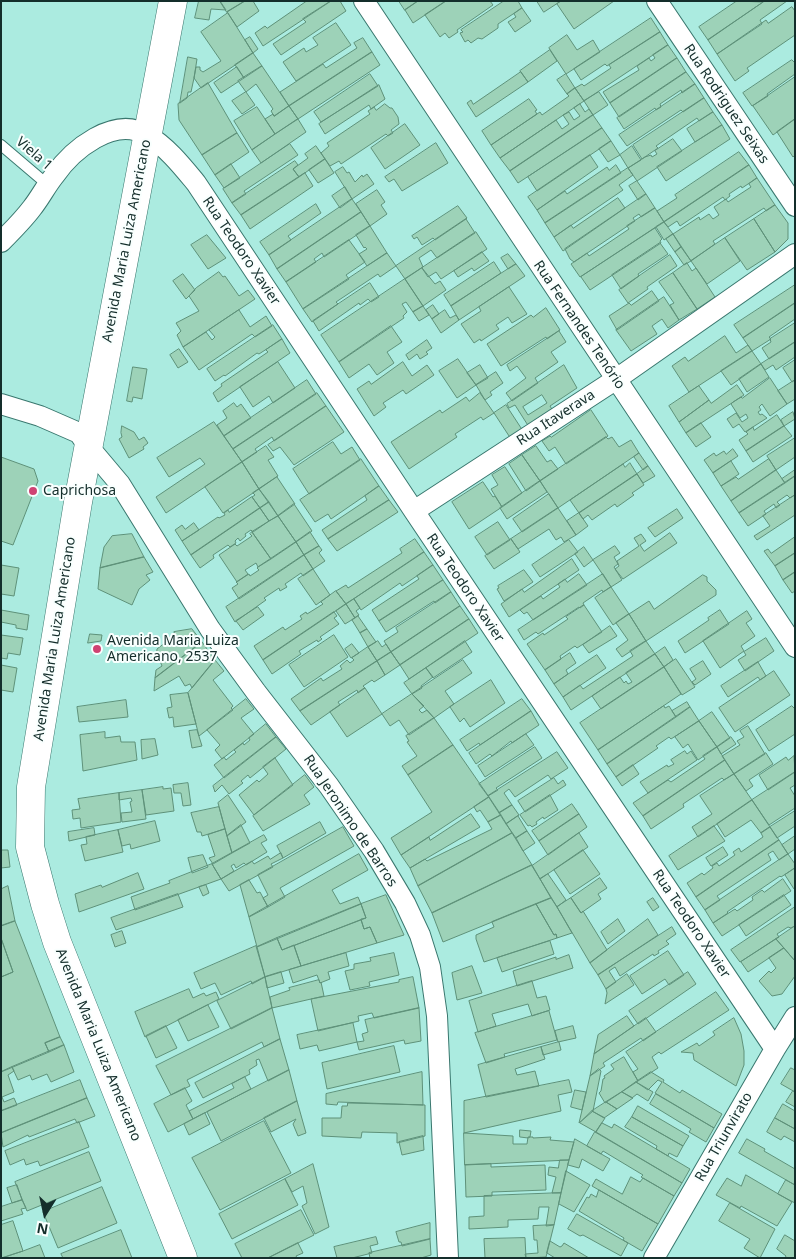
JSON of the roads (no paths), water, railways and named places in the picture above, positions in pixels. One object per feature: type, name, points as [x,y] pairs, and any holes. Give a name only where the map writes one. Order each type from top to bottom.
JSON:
[{"type":"main road","name":"Avenida Maria Luiza Americano","points":[[173,1],[62,590],[31,787],[30,847],[56,942],[183,1258]]},
{"type":"street","name":"Rua Fernandes Tenório","points":[[364,1],[615,380],[795,647]]},
{"type":"street","name":"Rua Rodriguez Seixas","points":[[657,1],[795,206]]},
{"type":"street","points":[[1,242],[26,215],[54,175],[81,148],[100,135],[119,129],[129,129],[147,135]]},
{"type":"street","name":"Rua Teodoro Xavier","points":[[147,135],[174,157],[196,183],[775,1049]]},
{"type":"street","name":"Rua Itaverava","points":[[414,511],[615,380],[795,254]]},
{"type":"street","name":"Rua Jeronimo de Barros","points":[[1,404],[40,416],[80,433],[88,446],[120,484],[210,629],[352,818],[405,903],[420,935],[430,967],[437,1016],[448,1258]]},
{"type":"street","name":"Rua Triunvirato","points":[[654,1258],[795,1017]]},
{"type":"lane","name":"Viela 1","points":[[1,144],[48,185]]},
{"type":"place","name":"Caprichosa","points":[[33,491]]},
{"type":"place","name":"Avenida Maria Luiza Americano, 2537","points":[[97,649]]}]
